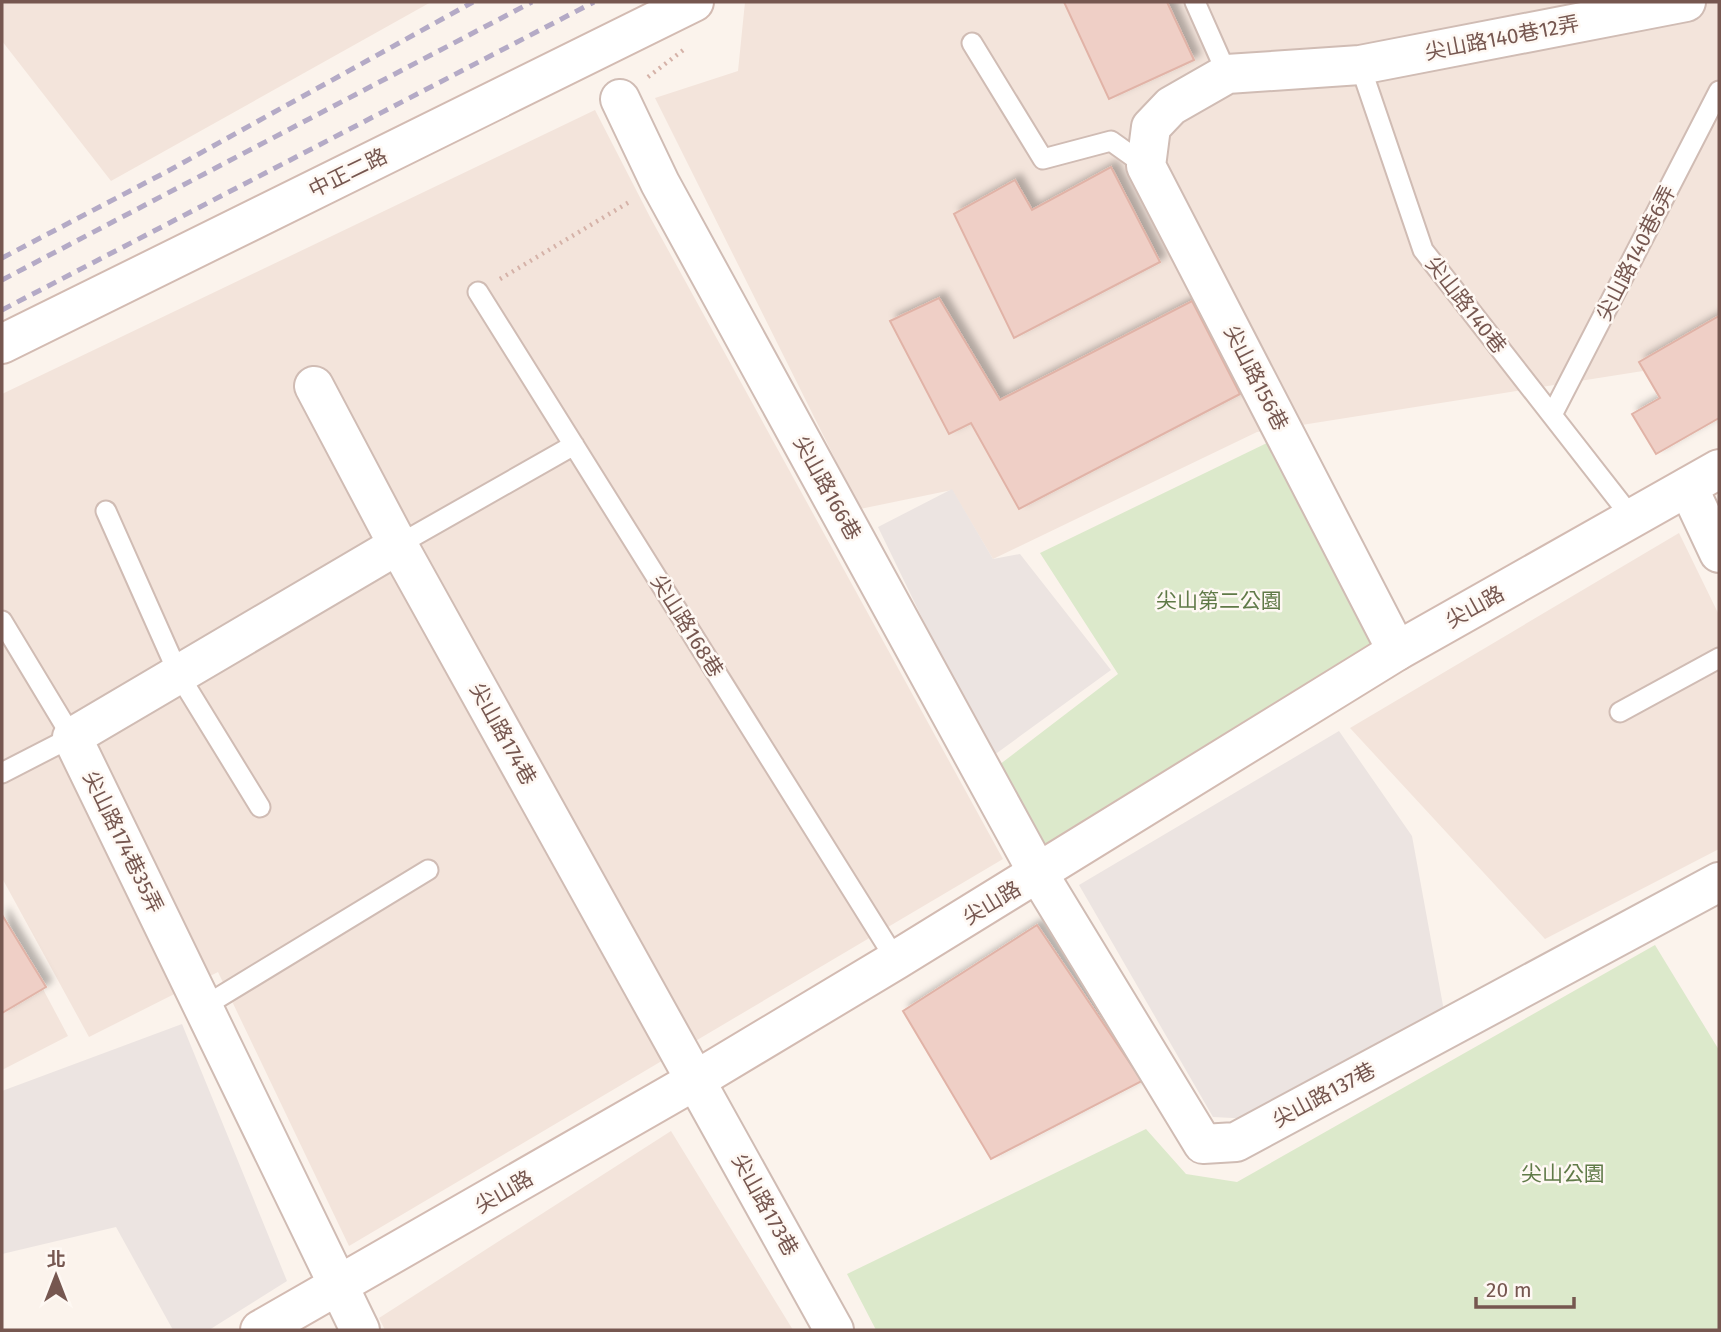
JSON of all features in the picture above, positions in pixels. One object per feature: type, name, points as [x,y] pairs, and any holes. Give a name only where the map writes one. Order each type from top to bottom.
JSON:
[{"type":"street","name":"中正二路","points":[[2,344],[694,2]]},
{"type":"street","name":"尖山路140巷12弄","points":[[1360,65],[1686,2]]},
{"type":"street","points":[[1146,166],[1151,127],[1171,106],[1227,74],[1360,65]]},
{"type":"street","name":"尖山路166巷","points":[[620,99],[660,183],[1039,875]]},
{"type":"street","name":"尖山路156巷","points":[[1146,166],[1397,651]]},
{"type":"street","name":"尖山路174巷","points":[[314,386],[398,545],[696,1080]]},
{"type":"street","points":[[1703,478],[1719,553]]},
{"type":"street","name":"尖山路","points":[[260,1330],[338,1288],[696,1080],[1039,875],[1397,651],[1703,478]]},
{"type":"street","points":[[72,737],[398,545]]},
{"type":"street","name":"尖山路174巷35弄","points":[[72,737],[360,1330]]},
{"type":"street","name":"尖山路137巷","points":[[1039,875],[1203,1144],[1236,1142],[1719,882]]},
{"type":"street","name":"尖山路173巷","points":[[696,1080],[834,1330]]},
{"type":"lane","points":[[1195,2],[1227,74]]},
{"type":"lane","points":[[972,43],[1043,159],[1111,141],[1146,166]]},
{"type":"lane","name":"尖山路140巷","points":[[1360,65],[1423,250],[1633,519]]},
{"type":"lane","name":"尖山路140巷6弄","points":[[1552,415],[1719,91]]},
{"type":"lane","name":"尖山路168巷","points":[[478,292],[896,960]]},
{"type":"lane","points":[[398,545],[574,445]]},
{"type":"lane","points":[[106,511],[179,675],[260,807]]},
{"type":"lane","points":[[2,621],[72,737],[2,773]]},
{"type":"lane","points":[[1620,712],[1719,658]]},
{"type":"lane","points":[[203,1007],[428,870]]},
{"type":"path","points":[[478,292],[660,183]]},
{"type":"shaded area","points":[[2,2],[431,2],[111,181],[2,41]]},
{"type":"shaded area","points":[[745,2],[1719,2],[1719,359],[1257,432],[993,559],[952,490],[860,509],[655,98],[738,71]]},
{"type":"shaded area","points":[[595,110],[650,217],[1003,859],[349,1246],[218,972],[89,1037],[2,878],[2,394]]},
{"type":"shaded area","points":[[952,489],[993,559],[1020,554],[1111,670],[990,758],[878,527]]},
{"type":"shaded area","points":[[1679,533],[1719,615],[1719,849],[1545,939],[1350,728]]},
{"type":"shaded area","points":[[1339,731],[1412,836],[1444,1011],[1252,1119],[1213,1117],[1079,885]]},
{"type":"shaded area","points":[[2,912],[68,1036],[2,1070]]},
{"type":"shaded area","points":[[182,1024],[287,1281],[209,1330],[173,1330],[116,1227],[2,1254],[2,1091]]},
{"type":"shaded area","points":[[671,1131],[793,1330],[385,1330],[379,1318]]},
{"type":"green space","name":"尖山第二公園","points":[[1271,441],[1382,645],[1045,851],[999,765],[1118,674],[1040,553]]},
{"type":"green space","name":"尖山公園","points":[[1655,945],[1719,1050],[1719,1330],[876,1330],[847,1274],[1146,1129],[1186,1174],[1237,1182]]},
{"type":"building","points":[[1064,2],[1167,2],[1194,60],[1109,99]]},
{"type":"building","points":[[1111,167],[1160,262],[1014,338],[954,214],[1015,180],[1032,210]]},
{"type":"building","points":[[939,298],[1000,400],[1192,301],[1240,394],[1019,509],[971,423],[949,434],[890,321]]},
{"type":"building","points":[[1719,316],[1719,418],[1656,454],[1632,414],[1660,398],[1639,362]]},
{"type":"building","points":[[2,915],[46,987],[2,1013]]},
{"type":"building","points":[[1037,925],[1142,1081],[991,1159],[903,1011]]},
{"type":"railway","points":[[2,258],[168,171],[473,2]]},
{"type":"railway","points":[[2,280],[532,2]]},
{"type":"railway","points":[[2,310],[594,2]]}]
